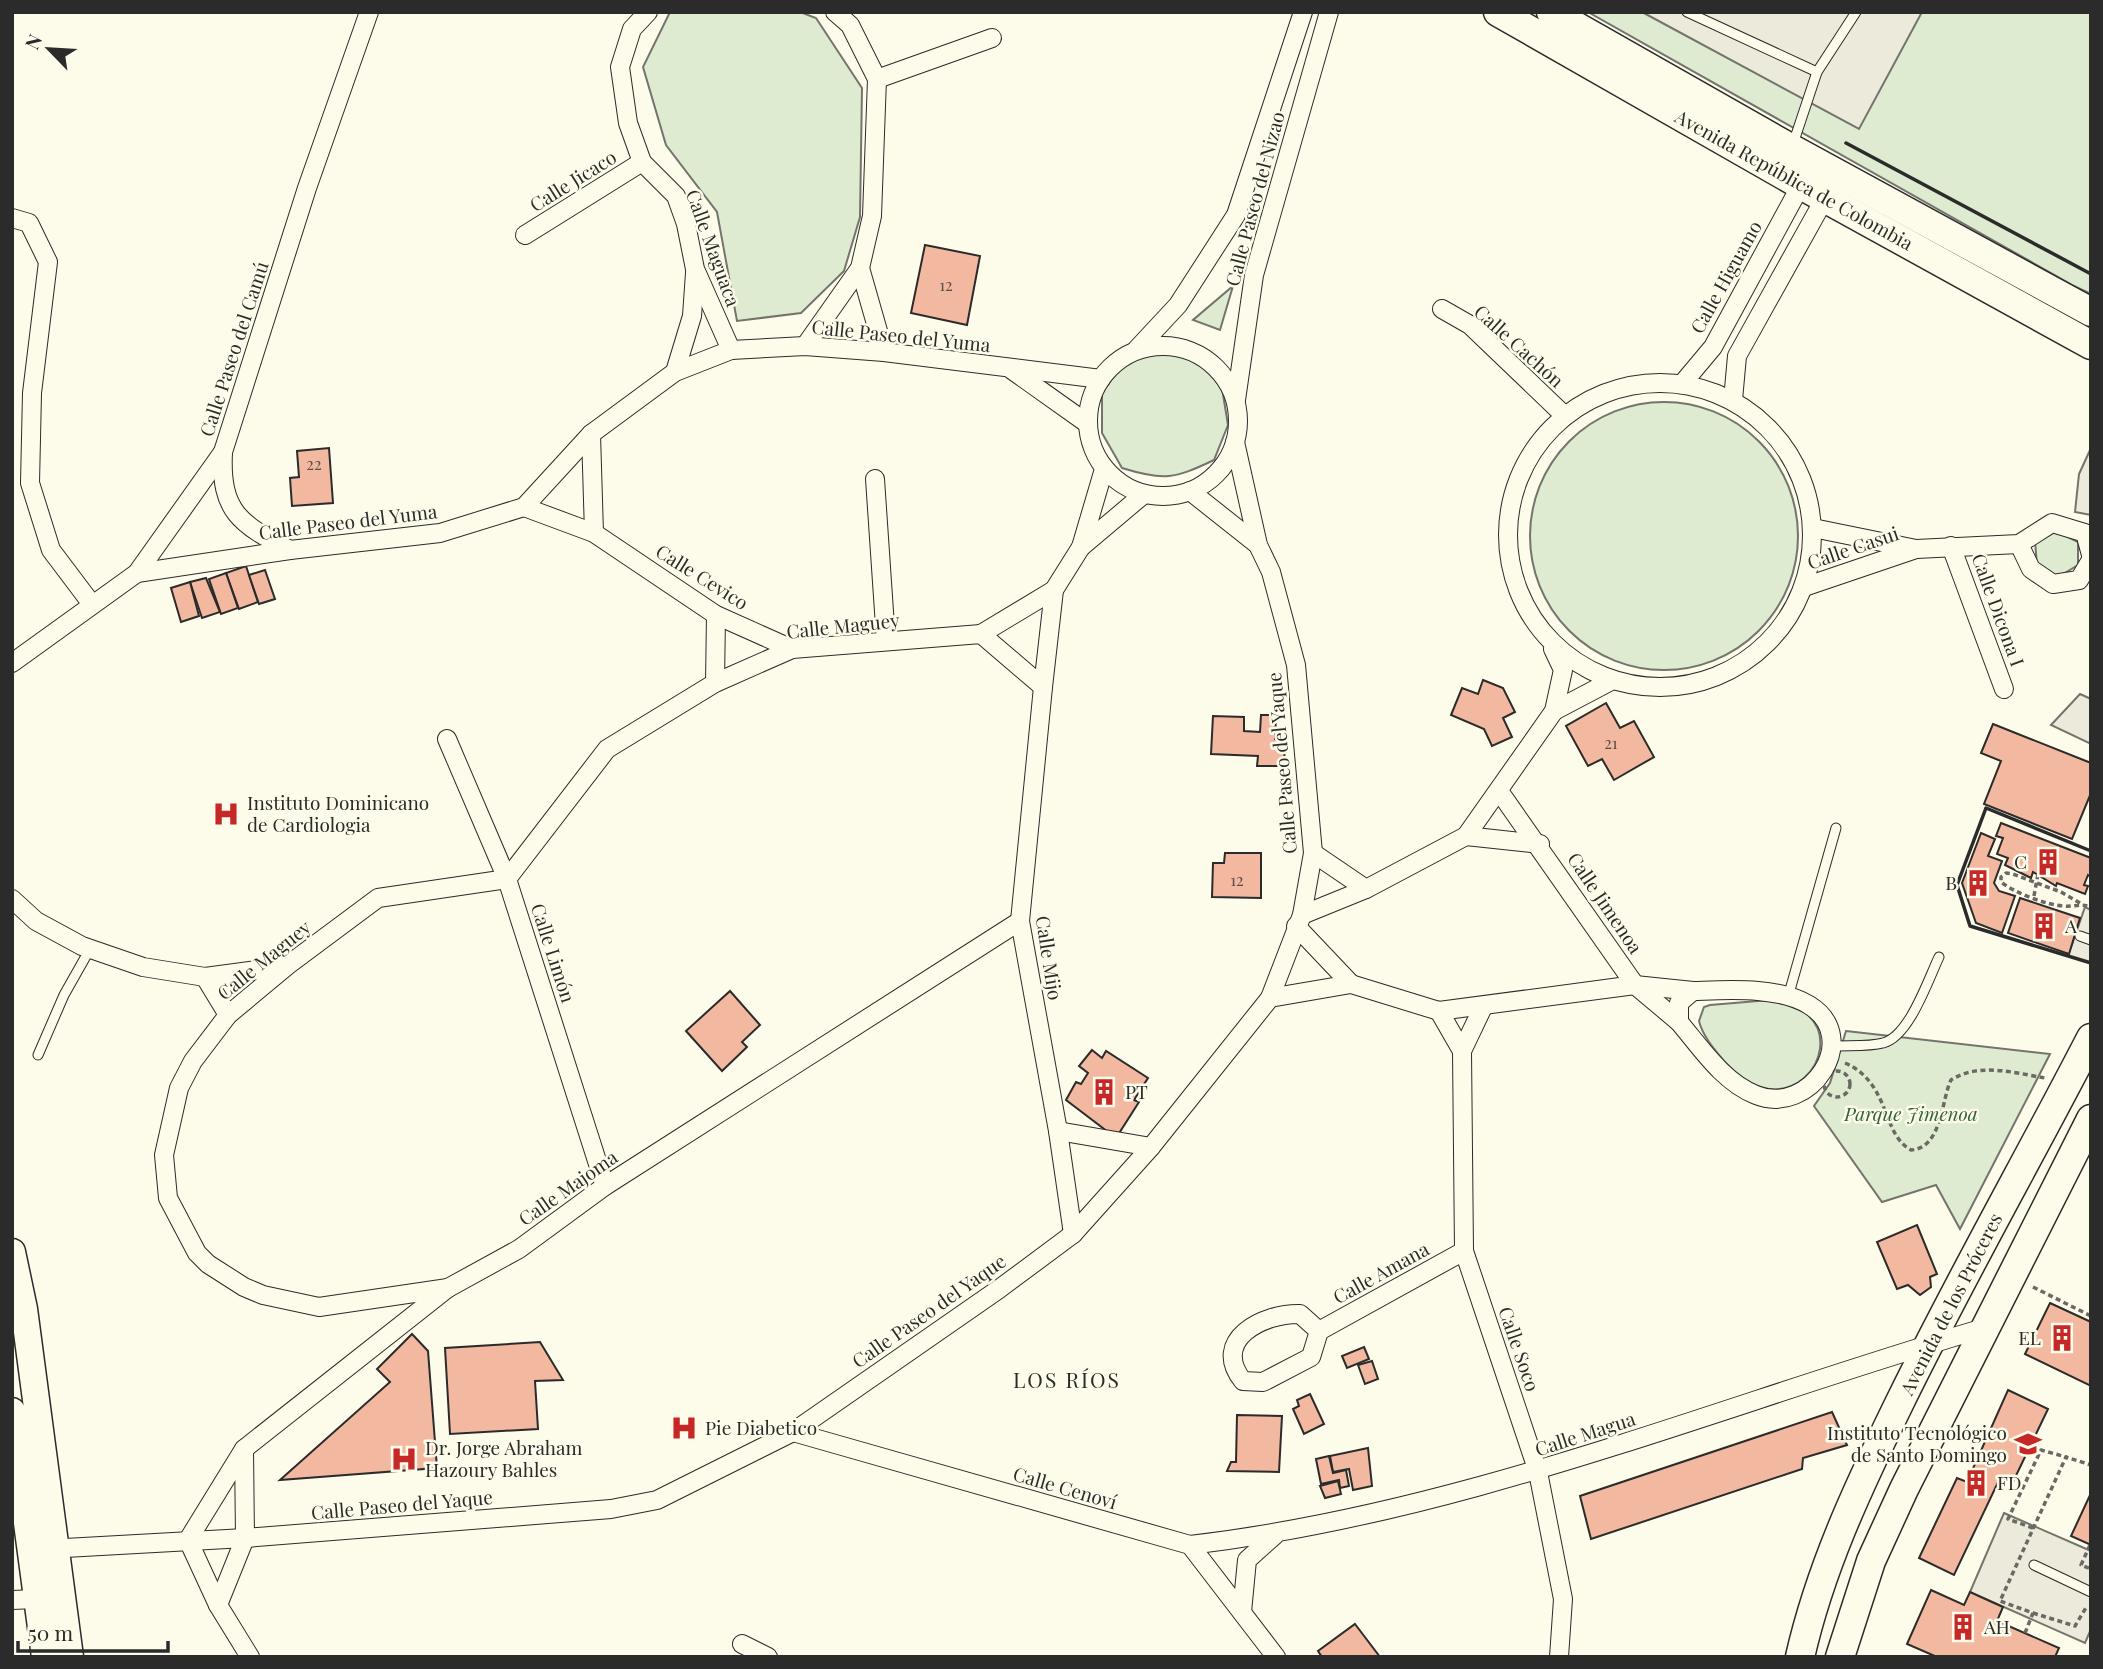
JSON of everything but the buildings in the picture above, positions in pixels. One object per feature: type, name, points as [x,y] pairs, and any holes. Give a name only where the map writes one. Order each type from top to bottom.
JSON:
[{"type":"main road","name":"Avenida República de Colombia","points":[[1498,12],[1813,192],[2091,345]]},
{"type":"main road","name":"Avenida República de Colombia","points":[[1551,12],[1792,149],[2091,312]]},
{"type":"main road","name":"Avenida de los Próceres","points":[[1801,1657],[1828,1559],[1852,1502],[1928,1344],[2091,1038]]},
{"type":"main road","name":"Avenida de los Próceres","points":[[1840,1657],[1871,1561],[1983,1328],[2091,1119]]},
{"type":"main road","points":[[12,1252],[24,1309],[43,1550],[24,1599],[45,1657]]},
{"type":"main road","points":[[12,1410],[70,1657]]},
{"type":"street","name":"Calle Paseo del Camú","points":[[12,663],[91,603],[137,573],[223,452],[338,96],[369,12]]},
{"type":"street","name":"Calle Maguaca","points":[[648,12],[632,29],[620,67],[628,123],[642,162],[676,196],[695,269],[731,350]]},
{"type":"street","points":[[805,346],[860,268],[872,216],[877,79],[850,25],[835,12]]},
{"type":"street","name":"Calle Paseo del Nizao","points":[[1137,349],[1178,305],[1236,215],[1303,12]]},
{"type":"street","name":"Calle Paseo del Nizao","points":[[1236,400],[1254,275],[1329,12]]},
{"type":"street","points":[[877,79],[992,38]]},
{"type":"street","name":"Calle Jicaco","points":[[525,235],[642,162]]},
{"type":"street","points":[[1733,400],[1737,356],[1813,192]]},
{"type":"street","name":"Calle Higuamo","points":[[1682,384],[1713,347],[1813,192]]},
{"type":"street","points":[[12,218],[29,223],[48,262],[32,393],[30,483],[51,550],[91,603]]},
{"type":"street","points":[[860,268],[884,352]]},
{"type":"street","points":[[675,372],[692,316],[695,269]]},
{"type":"street","name":"Calle Cachón","points":[[1442,309],[1470,325],[1564,416]]},
{"type":"street","name":"Calle Paseo del Yuma","points":[[137,573],[290,550],[440,533],[524,507],[591,434],[675,372],[731,350],[805,346],[884,352],[1101,379]]},
{"type":"street","points":[[1162,346],[1187,349],[1210,362],[1227,381],[1236,400],[1238,422],[1235,442],[1226,462],[1210,480],[1190,491],[1167,496],[1144,494],[1122,485],[1104,469],[1093,448],[1088,424],[1091,401],[1101,379],[1117,361],[1137,349],[1162,346]]},
{"type":"street","name":"Calle Paseo del Yuma","points":[[1009,368],[1088,424]]},
{"type":"street","points":[[1351,984],[1299,921],[1466,836],[1554,711],[1563,670],[1527,611],[1513,578],[1507,543],[1509,519],[1521,473],[1539,442],[1564,416],[1600,395],[1640,383],[1682,384],[1733,400],[1765,423],[1790,453],[1806,489],[1813,528],[1811,558],[1804,587],[1781,629],[1747,662],[1704,682],[1657,689],[1611,681],[1577,665],[1547,640]]},
{"type":"street","points":[[591,434],[594,533]]},
{"type":"street","name":"Calle Paseo del Yaque","points":[[43,1550],[188,1539],[245,1538],[611,1509],[657,1500],[793,1433],[1073,1234],[1151,1147],[1269,998],[1299,921],[1313,853],[1296,665],[1271,572],[1258,545],[1235,442]]},
{"type":"street","points":[[223,452],[222,482],[226,496],[242,522],[290,550]]},
{"type":"street","name":"Calle Maguey","points":[[1043,688],[1054,590],[1081,547],[1104,469]]},
{"type":"street","points":[[875,479],[886,641]]},
{"type":"street","name":"Calle Paseo del Yaque","points":[[1190,491],[1258,545]]},
{"type":"street","name":"Calle Maguey","points":[[1081,547],[1144,494]]},
{"type":"street","name":"Calle Cevico","points":[[524,507],[594,533],[716,615],[792,649]]},
{"type":"street","points":[[2052,523],[2085,533],[2091,557],[2080,580],[2053,584],[2031,569],[2019,544],[2052,523]]},
{"type":"street","name":"Calle Casui","points":[[1813,528],[1916,549]]},
{"type":"street","name":"Calle Casui","points":[[1804,587],[1916,549],[2019,544]]},
{"type":"street","name":"Calle Dicona I","points":[[1951,546],[2004,689]]},
{"type":"street","name":"Calle Maguey","points":[[448,1288],[319,1307],[263,1295],[244,1287],[208,1264],[197,1253],[168,1198],[164,1156],[180,1088],[193,1061],[228,1015],[288,965],[378,898],[508,879],[607,749],[715,683],[792,649],[981,634],[1054,590]]},
{"type":"street","points":[[715,683],[716,615]]},
{"type":"street","points":[[981,634],[1043,688]]},
{"type":"street","points":[[1554,711],[1611,681]]},
{"type":"street","name":"Calle Mijo","points":[[1043,688],[1020,921],[1058,1130],[1073,1234]]},
{"type":"street","name":"Calle Limón","points":[[447,739],[508,879],[605,1186]]},
{"type":"street","name":"Calle Jimenoa","points":[[1499,790],[1540,844],[1636,985],[1679,1022],[1727,1076],[1758,1096],[1774,1099],[1798,1095],[1820,1076],[1832,1051]]},
{"type":"street","name":"Calle Jimenoa","points":[[1466,836],[1540,844]]},
{"type":"street","points":[[1313,853],[1366,889]]},
{"type":"street","points":[[12,900],[36,921],[90,949],[143,967],[205,977],[288,965]]},
{"type":"street","name":"Calle Majoma","points":[[188,1539],[244,1449],[448,1288],[519,1249],[605,1186],[1020,921]]},
{"type":"street","points":[[205,977],[228,1015]]},
{"type":"street","points":[[1269,998],[1351,984],[1439,1011],[1636,985]]},
{"type":"street","name":"Calle Jimenoa","points":[[1636,985],[1788,997]]},
{"type":"street","points":[[1679,1022],[1679,1003],[1693,991]]},
{"type":"street","points":[[1788,997],[1808,1004],[1822,1016],[1831,1028],[1832,1051]]},
{"type":"street","name":"Calle Soco","points":[[1483,1007],[1462,1051],[1464,1251],[1538,1472],[1563,1600],[1559,1657]]},
{"type":"street","name":"Calle Soco","points":[[1439,1011],[1462,1051]]},
{"type":"street","points":[[1058,1130],[1151,1147]]},
{"type":"street","name":"Calle Amana","points":[[1319,1331],[1464,1251]]},
{"type":"street","points":[[1290,1314],[1300,1314],[1319,1331],[1311,1357],[1264,1382],[1243,1381],[1234,1369],[1231,1357],[1235,1341],[1247,1329],[1290,1314]]},
{"type":"street","name":"Calle Magua","points":[[1190,1545],[1275,1535],[1538,1472],[1983,1328]]},
{"type":"street","name":"Calle Cenoví","points":[[793,1433],[1190,1545]]},
{"type":"street","points":[[219,1605],[245,1538],[244,1449]]},
{"type":"street","points":[[1242,1612],[1247,1560],[1275,1535]]},
{"type":"street","points":[[188,1539],[219,1605],[250,1657]]},
{"type":"street","points":[[1190,1545],[1276,1657]]},
{"type":"street","points":[[742,1644],[768,1657]]},
{"type":"lane","points":[[1687,12],[1817,72]]},
{"type":"lane","points":[[1792,149],[1817,72],[1856,12]]},
{"type":"lane","points":[[1788,997],[1836,828]]},
{"type":"lane","points":[[2080,936],[2091,940]]},
{"type":"lane","points":[[38,1055],[64,995],[90,949]]},
{"type":"lane","points":[[1832,1051],[1883,1044],[1897,1037],[1907,1024],[1939,957]]},
{"type":"lane","points":[[2034,1565],[2091,1592]]},
{"type":"path","points":[[1996,887],[2006,873],[2035,882],[2091,907]]},
{"type":"path","points":[[2034,896],[2038,874]]},
{"type":"path","points":[[2001,882],[2053,906],[2066,907],[2080,903]]},
{"type":"path","points":[[1832,1051],[1869,1078],[1899,1139],[1911,1150],[1929,1142],[1951,1080],[1962,1073],[2002,1071],[2068,1082]]},
{"type":"path","points":[[2012,1274],[2091,1316]]},
{"type":"path","points":[[2033,1528],[2008,1519],[2041,1450],[2091,1465]]},
{"type":"path","points":[[2066,1457],[2000,1601],[2075,1626],[2091,1599]]},
{"type":"path","points":[[2090,1545],[2081,1565],[2091,1569]]},
{"type":"path","points":[[2025,1633],[2033,1613]]},
{"type":"green space","points":[[670,12],[800,12],[816,18],[862,88],[860,217],[844,271],[801,313],[737,321],[717,212],[666,145],[643,67]]},
{"type":"green space","points":[[1588,12],[2091,12],[2091,294],[2074,286]]},
{"type":"green space","points":[[1233,286],[1220,330],[1193,320]]},
{"type":"green space","points":[[1161,352],[1193,355],[1221,382],[1228,425],[1214,460],[1169,476],[1148,475],[1122,468],[1102,433],[1102,393],[1127,358]]},
{"type":"green space","points":[[1664,402],[1703,408],[1727,418],[1759,441],[1782,473],[1792,497],[1798,536],[1792,575],[1782,599],[1759,631],[1727,654],[1703,664],[1664,670],[1625,664],[1601,654],[1569,631],[1546,599],[1536,575],[1530,536],[1536,497],[1546,473],[1569,441],[1601,418],[1625,408]]},
{"type":"green space","points":[[2056,531],[2078,542],[2078,565],[2058,577],[2037,565],[2035,541]]},
{"type":"green space","points":[[1770,1000],[1801,1010],[1809,1016],[1819,1031],[1820,1048],[1815,1065],[1804,1078],[1788,1087],[1769,1089],[1748,1081],[1725,1062],[1706,1038],[1699,1021],[1704,1007],[1710,1005]]},
{"type":"green space","name":"Parque Jimenoa","points":[[1846,1031],[2050,1054],[1960,1229],[1936,1185],[1882,1202],[1814,1106],[1830,1083]]},
{"type":"shaded area","points":[[1642,12],[1922,12],[1859,129]]},
{"type":"shaded area","points":[[2091,448],[2091,515],[2075,512],[2079,474]]},
{"type":"shaded area","points":[[2080,694],[2091,699],[2091,744],[2051,725]]},
{"type":"shaded area","points":[[2085,907],[2091,910],[2091,963],[2068,956]]},
{"type":"shaded area","points":[[2004,1513],[2091,1551],[2091,1629],[2085,1643],[1970,1592]]},
{"type":"wall","points":[[1846,143],[2091,274]]},
{"type":"wall","points":[[2091,851],[1986,808],[1957,885],[1970,926],[2091,963]]},
{"type":"place","name":"Instituto Dominicano de Cardiologia","points":[[226,814]]},
{"type":"place","name":"C","points":[[2048,862]]},
{"type":"place","name":"B","points":[[1978,883]]},
{"type":"place","name":"A","points":[[2044,926]]},
{"type":"place","name":"PT","points":[[1104,1092]]},
{"type":"place","name":"EL","points":[[2062,1338]]},
{"type":"place","name":"Pie Diabetico","points":[[684,1428]]},
{"type":"place","name":"Instituto Tecnológico de Santo Domingo","points":[[2028,1444]]},
{"type":"place","name":"Dr. Jorge Abraham Hazoury Bahles","points":[[404,1459]]},
{"type":"place","name":"FD","points":[[1976,1483]]},
{"type":"place","name":"AH","points":[[1963,1627]]},
{"type":"district","name":"LOS RÍOS","points":[[1067,1381]]}]
